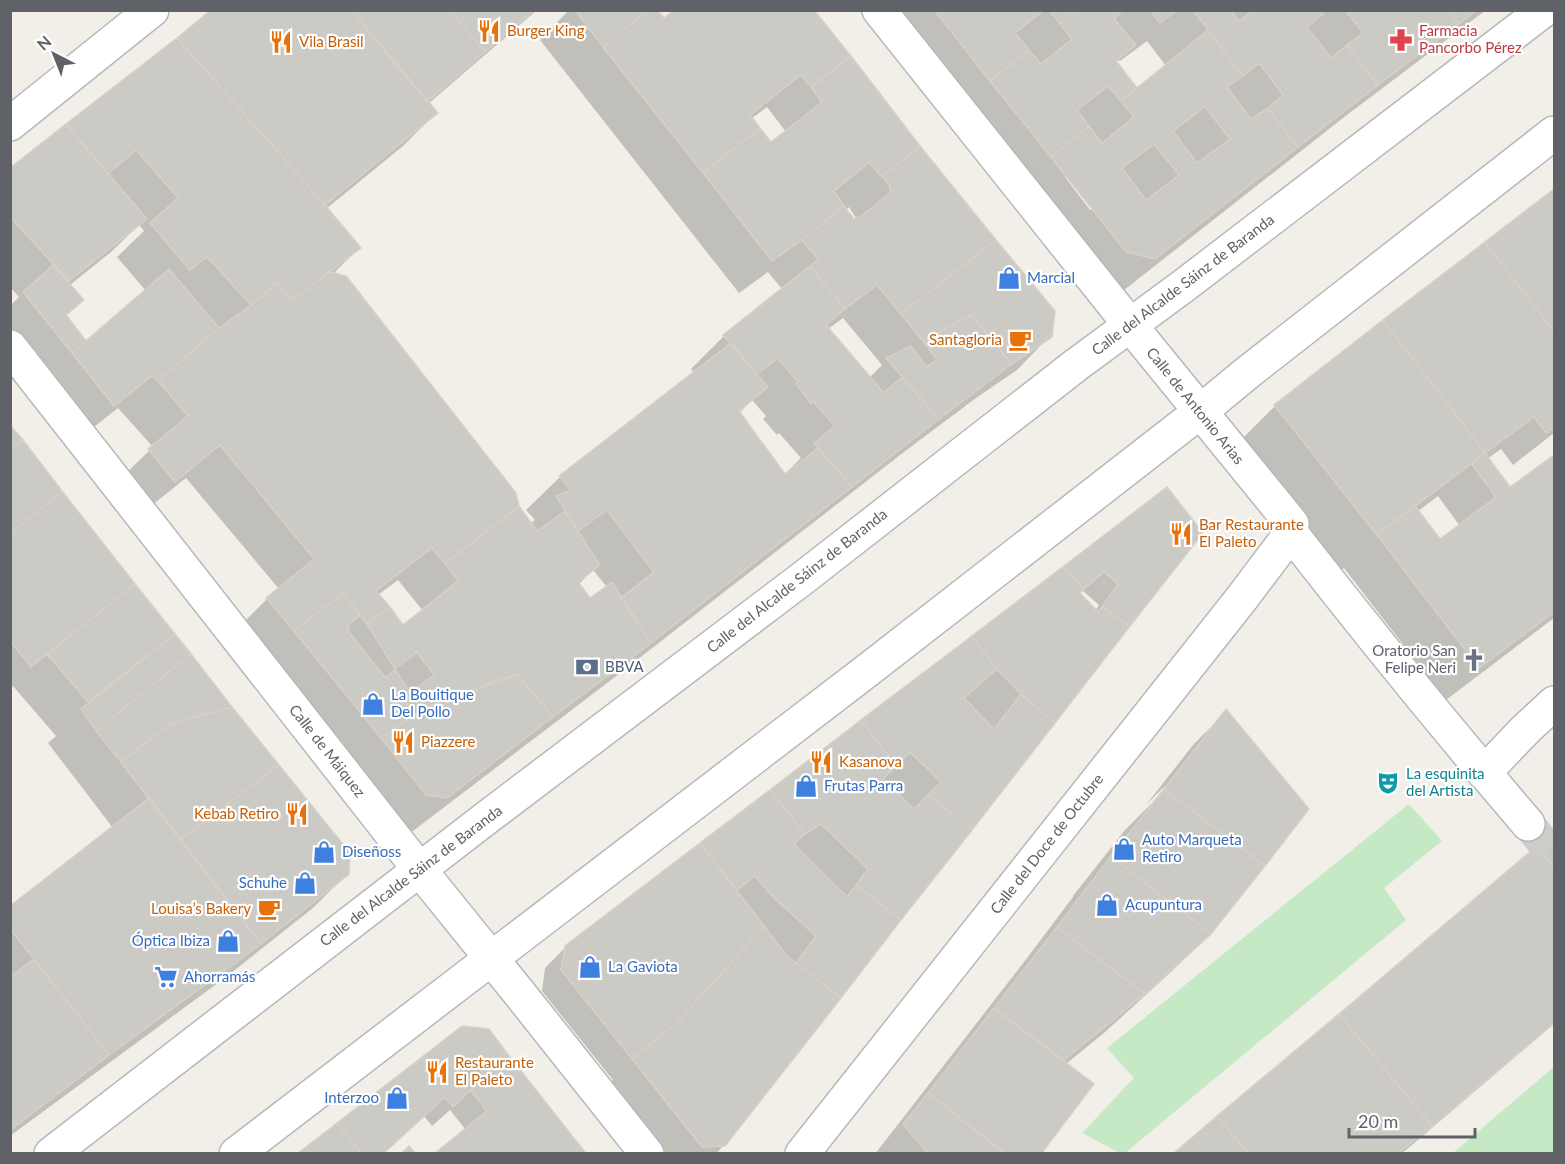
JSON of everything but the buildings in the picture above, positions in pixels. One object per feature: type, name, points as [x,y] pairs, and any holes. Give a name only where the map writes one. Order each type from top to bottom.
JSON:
[{"type":"street","points":[[10,124],[152,10]]},
{"type":"street","name":"Calle de Antonio Arias","points":[[879,10],[1292,524],[1291,533],[1528,824]]},
{"type":"street","name":"Calle del Alcalde Sáinz de Baranda","points":[[51,1154],[803,578],[1076,365],[1182,287],[1544,10]]},
{"type":"street","points":[[236,1154],[864,673],[1554,132]]},
{"type":"street","name":"Calle de Máiquez","points":[[10,347],[419,870],[647,1154]]},
{"type":"street","name":"Calle del Doce de Octubre","points":[[802,1154],[1291,533]]},
{"type":"street","points":[[1485,773],[1554,703]]},
{"type":"green space","points":[[1409,804],[1442,841],[1384,888],[1406,920],[1125,1153],[1120,1153],[1082,1133],[1134,1078],[1107,1048]]},
{"type":"green space","points":[[1554,1067],[1554,1153],[1453,1153]]},
{"type":"tunnel","points":[[1528,824],[1554,855]]},
{"type":"place","name":"Burger King","points":[[489,31]]},
{"type":"place","name":"Farmacia Pancorbo Pérez","points":[[1401,40]]},
{"type":"place","name":"Vila Brasil","points":[[281,42]]},
{"type":"place","name":"Marcial","points":[[1009,278]]},
{"type":"place","name":"Santagloria","points":[[1020,340]]},
{"type":"place","name":"Bar Restaurante El Paleto","points":[[1181,534]]},
{"type":"place","name":"Oratorio San Felipe Neri","points":[[1474,660]]},
{"type":"place","name":"BBVA","points":[[587,667]]},
{"type":"place","name":"La Bouitique Del Pollo","points":[[373,704]]},
{"type":"place","name":"Piazzere","points":[[403,742]]},
{"type":"place","name":"Kasanova","points":[[821,762]]},
{"type":"place","name":"La esquinita del Artista","points":[[1388,783]]},
{"type":"place","name":"Frutas Parra","points":[[806,786]]},
{"type":"place","name":"Kebab Retiro","points":[[297,814]]},
{"type":"place","name":"Auto Marqueta Retiro","points":[[1124,849]]},
{"type":"place","name":"Diseñoss","points":[[324,852]]},
{"type":"place","name":"Schuhe","points":[[305,883]]},
{"type":"place","name":"Acupuntura","points":[[1107,905]]},
{"type":"place","name":"Louisa’s Bakery","points":[[269,909]]},
{"type":"place","name":"Óptica Ibiza","points":[[228,941]]},
{"type":"place","name":"La Gaviota","points":[[590,967]]},
{"type":"place","name":"Ahorramás","points":[[166,977]]},
{"type":"place","name":"Restaurante El Paleto","points":[[437,1072]]},
{"type":"place","name":"Interzoo","points":[[397,1098]]}]
